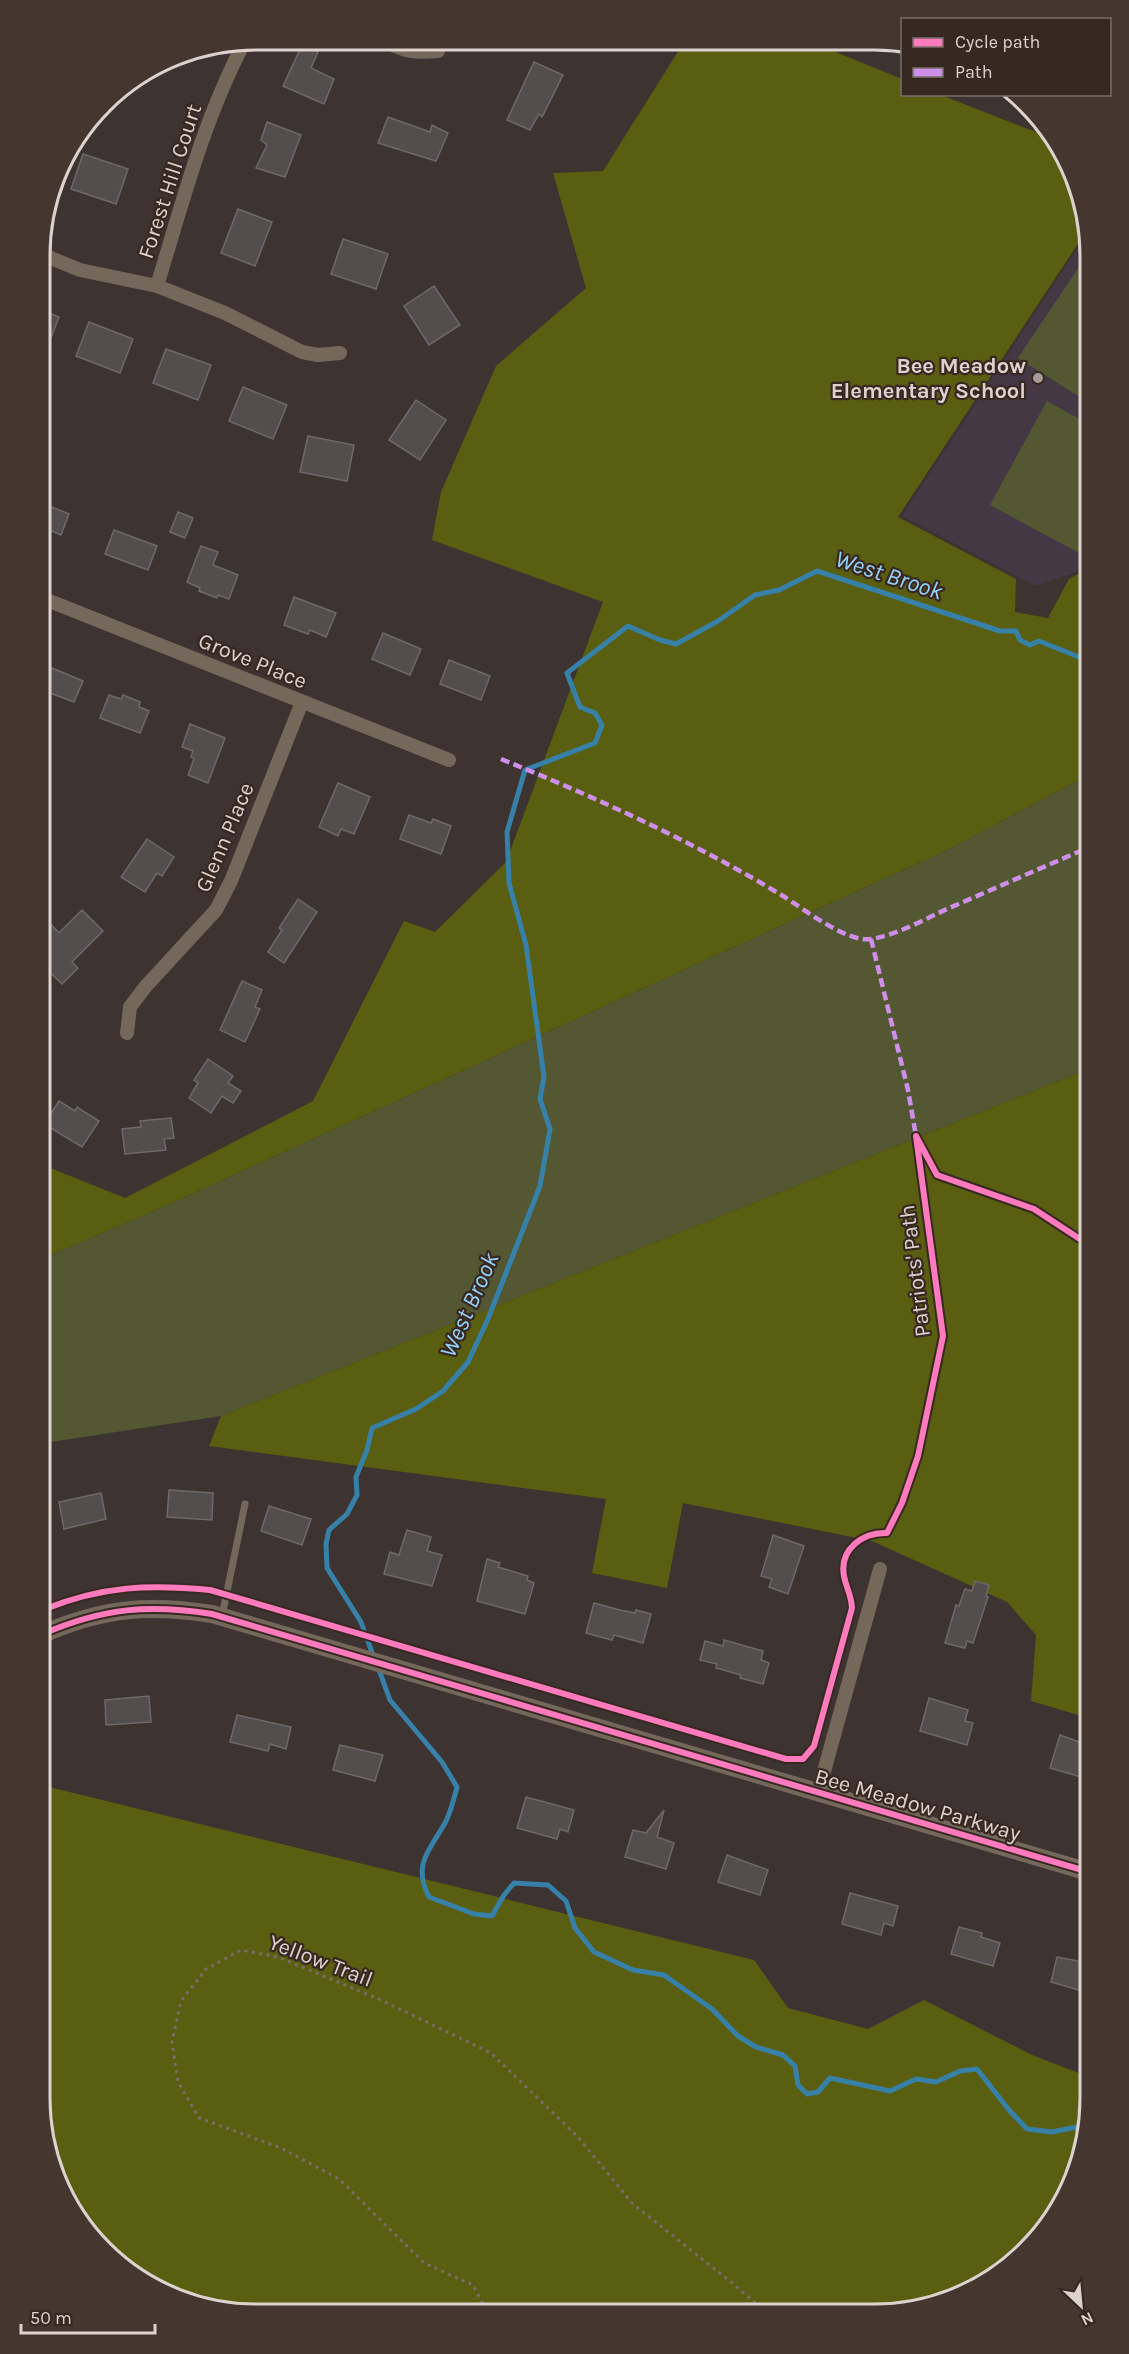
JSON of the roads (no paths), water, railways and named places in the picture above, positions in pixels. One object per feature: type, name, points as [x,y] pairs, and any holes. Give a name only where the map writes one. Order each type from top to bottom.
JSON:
[{"type":"street","name":"Forest Hill Court","points":[[240,50],[207,130],[156,286],[225,313],[302,352],[318,355],[340,353]]},
{"type":"street","points":[[406,50],[414,53],[438,51]]},
{"type":"street","points":[[50,258],[80,270],[156,286]]},
{"type":"street","name":"Grove Place","points":[[50,601],[449,760]]},
{"type":"street","name":"Glenn Place","points":[[127,1033],[130,1007],[146,986],[216,910],[231,881],[302,702]]},
{"type":"street","points":[[818,1793],[880,1569]]},
{"type":"street","name":"Bee Meadow Parkway","points":[[50,1631],[78,1619],[146,1608],[180,1609],[222,1617],[1079,1869]]},
{"type":"lane","points":[[222,1617],[245,1504]]},
{"type":"waterway","name":"West Brook","points":[[374,1658],[361,1622],[327,1568],[326,1544],[329,1530],[347,1514],[357,1495],[356,1477],[367,1450],[372,1428],[416,1409],[443,1391],[468,1362],[488,1319],[540,1186],[550,1129],[540,1099],[544,1077],[526,945],[509,883],[507,832],[525,770],[595,743],[602,725],[595,713],[580,707],[567,673],[628,626],[660,640],[676,644],[718,621],[755,595],[779,590],[817,571],[1000,631],[1016,631],[1020,640],[1030,645],[1039,641],[1080,657]]},
{"type":"waterway","name":"West Brook","points":[[378,1667],[390,1700],[442,1762],[457,1787],[447,1819],[425,1858],[422,1875],[429,1897],[474,1914],[492,1916],[514,1883],[548,1885],[566,1901],[575,1928],[594,1952],[633,1970],[664,1975],[712,2009],[738,2036],[756,2047],[783,2055],[795,2066],[798,2085],[807,2094],[818,2092],[830,2078],[890,2091],[916,2079],[936,2082],[960,2071],[977,2069],[1027,2129],[1052,2132],[1077,2127]]},
{"type":"place","name":"Bee Meadow Elementary School","points":[[1038,378]]}]
